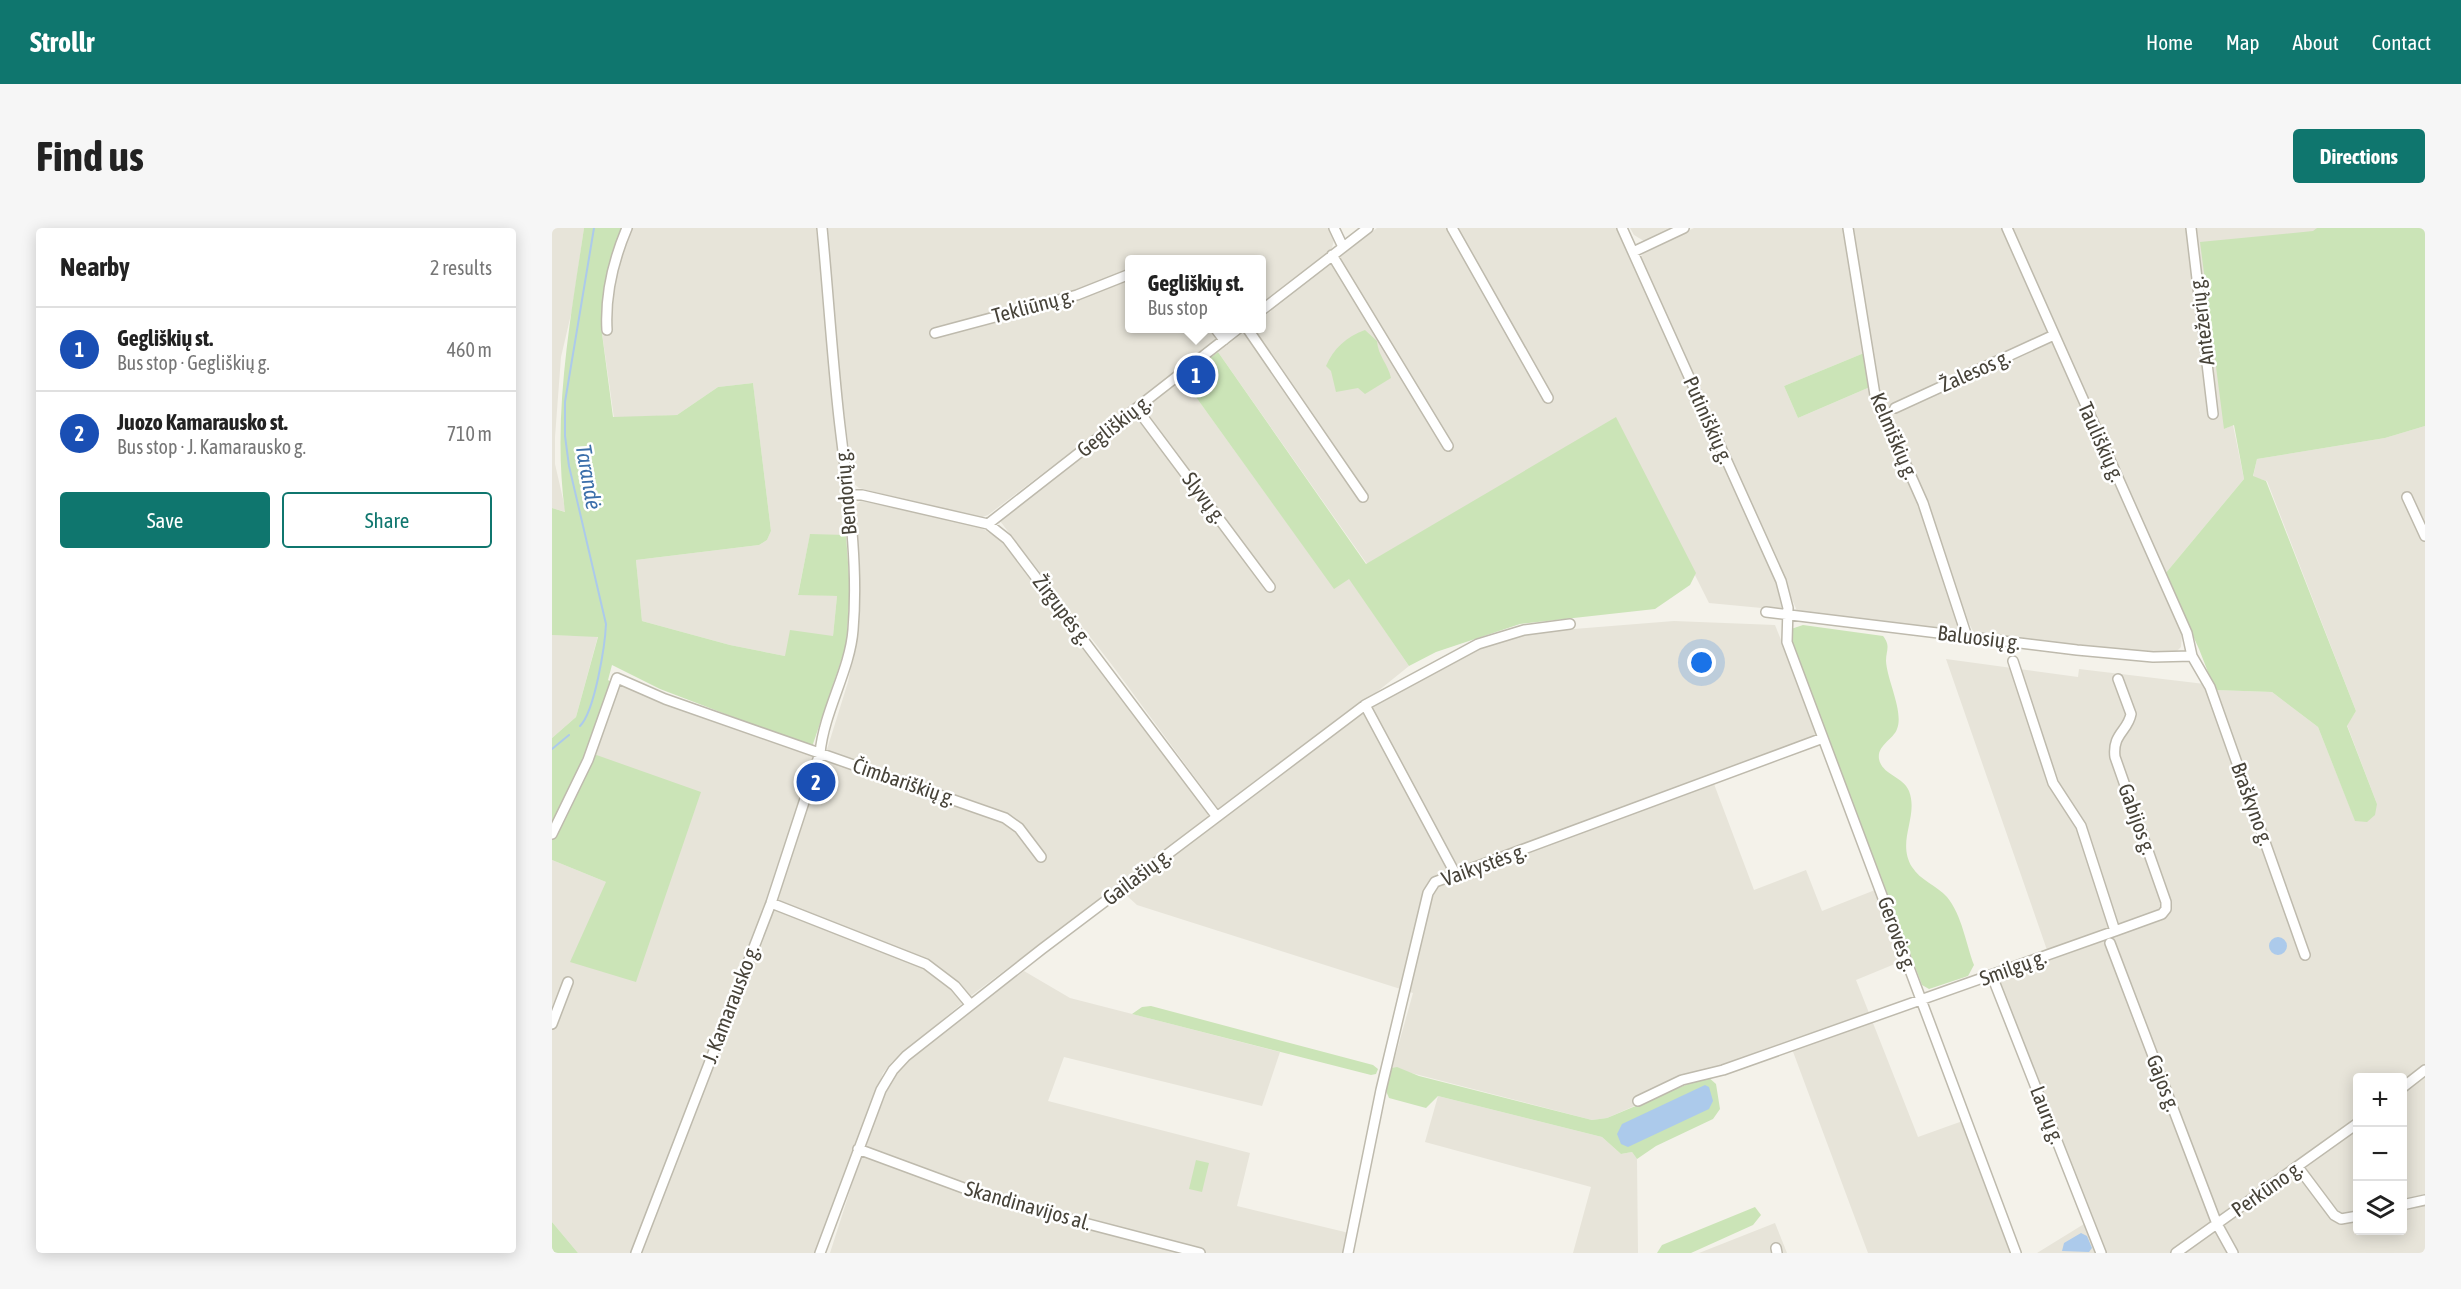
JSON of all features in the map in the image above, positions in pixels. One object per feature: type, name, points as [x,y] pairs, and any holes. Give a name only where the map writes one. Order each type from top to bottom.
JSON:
[{"type":"street","points":[[607,330],[609,285],[627,228]]},
{"type":"street","name":"Bendorių g.","points":[[820,753],[822,735],[853,633],[853,569],[848,495],[831,350],[831,321],[822,228]]},
{"type":"street","points":[[1334,228],[1343,247]]},
{"type":"street","points":[[1266,307],[1368,228]]},
{"type":"street","points":[[1452,228],[1548,398]]},
{"type":"street","name":"Putiniškių g.","points":[[1622,228],[1780,582],[1787,602],[1788,614]]},
{"type":"street","points":[[1633,252],[1684,228]]},
{"type":"street","name":"Kelmiškių g.","points":[[1848,228],[1875,395],[1923,503],[1966,637]]},
{"type":"street","name":"Tauliškių g.","points":[[2007,228],[2187,633],[2192,656]]},
{"type":"street","name":"Antežerių g.","points":[[2191,228],[2213,414]]},
{"type":"street","points":[[1332,255],[1448,446]]},
{"type":"street","name":"Tekliūnų g.","points":[[935,333],[1077,295],[1125,276]]},
{"type":"street","points":[[1219,333],[1224,340]]},
{"type":"street","name":"Gegliškių g.","points":[[988,524],[1233,333]]},
{"type":"street","points":[[1250,333],[1363,497]]},
{"type":"street","name":"Žalesos g.","points":[[1895,408],[2054,335]]},
{"type":"street","name":"Slyvų g.","points":[[1137,409],[1270,587]]},
{"type":"street","points":[[848,495],[862,495],[988,524]]},
{"type":"street","points":[[2407,497],[2425,536]]},
{"type":"street","name":"Žirgupės g.","points":[[988,524],[1026,561],[1217,817]]},
{"type":"street","name":"Baluosių g.","points":[[1766,612],[2153,657],[2192,656]]},
{"type":"street","name":"Gerovės g.","points":[[1788,614],[1787,642],[2016,1253]]},
{"type":"street","name":"Gailašių g.","points":[[820,1253],[881,1090],[893,1070],[906,1056],[970,1004],[1365,705],[1431,667],[1478,644],[1524,630],[1570,624]]},
{"type":"street","name":"Braškyno g.","points":[[2192,656],[2210,687],[2305,955]]},
{"type":"street","points":[[2013,661],[2053,783],[2080,826],[2115,931]]},
{"type":"street","name":"Čimbariškių g.","points":[[552,834],[588,760],[617,678],[665,699],[1005,818],[1019,828],[1041,856]]},
{"type":"street","name":"Gabijos g.","points":[[2115,931],[2162,914],[2166,909],[2166,902],[2115,758],[2117,736],[2130,719],[2131,714],[2118,679]]},
{"type":"street","points":[[1365,705],[1456,875]]},
{"type":"street","name":"Vaikystės g.","points":[[1348,1253],[1382,1090],[1428,893],[1435,882],[1823,738]]},
{"type":"street","name":"J. Kamarausko g.","points":[[636,1253],[771,903],[820,753]]},
{"type":"street","points":[[771,903],[927,964],[955,986],[970,1004]]},
{"type":"street","name":"Smilgų g.","points":[[1638,1101],[1682,1080],[1723,1070],[2115,931]]},
{"type":"street","name":"Gajos g.","points":[[2110,943],[2217,1224],[2234,1253]]},
{"type":"street","name":"Laurų g.","points":[[1992,976],[2101,1253]]},
{"type":"street","points":[[552,1023],[568,982]]},
{"type":"street","points":[[2407,1085],[2425,1070]]},
{"type":"street","name":"Perkūno g.","points":[[2176,1253],[2353,1127]]},
{"type":"street","name":"Skandinavijos al.","points":[[858,1149],[996,1200],[1200,1253]]},
{"type":"street","points":[[2298,1167],[2334,1215],[2341,1219],[2353,1217]]},
{"type":"street","points":[[2407,1204],[2425,1200]]},
{"type":"shaded area","points":[[552,228],[584,228],[572,310],[561,357],[555,437],[555,464],[566,512],[552,508]]},
{"type":"shaded area","points":[[621,228],[816,228],[846,535],[810,535],[798,594],[837,596],[833,636],[785,656],[730,645],[642,621],[636,560],[759,545],[767,540],[771,531],[753,383],[718,387],[677,415],[614,418],[601,326],[612,259]]},
{"type":"shaded area","points":[[826,228],[1329,228],[1334,240],[1331,252],[1266,302],[1266,255],[1125,255],[1125,333],[1227,333],[988,515],[980,518],[859,488],[854,484],[836,356]]},
{"type":"shaded area","points":[[1377,228],[1616,228],[1779,587],[1784,610],[1709,603],[1616,418],[1367,564],[1218,352],[1243,333],[1266,333],[1266,315]]},
{"type":"shaded area","points":[[1630,228],[1675,228],[1644,241],[1634,235]]},
{"type":"shaded area","points":[[1694,228],[1844,228],[1864,353],[1784,386],[1798,418],[1870,387],[1921,508],[1949,600],[1962,627],[1961,632],[1798,613],[1640,258],[1644,252]]},
{"type":"shaded area","points":[[1850,228],[2001,228],[2182,634],[2181,647],[2177,651],[2168,655],[1974,633],[1957,600],[1918,478],[1878,390]]},
{"type":"shaded area","points":[[2010,228],[2317,228],[2224,429],[2233,425],[2244,479],[2165,574]]},
{"type":"shaded area","points":[[1183,379],[1334,588],[1349,578],[1409,666],[1315,742],[1219,810],[1112,665],[1000,521]]},
{"type":"shaded area","points":[[2425,426],[2425,1253],[2037,1253],[2084,1224],[1990,972],[2047,950],[1946,659],[2078,677],[2079,669],[2213,685],[2215,690],[2272,692],[2318,727],[2355,820],[2377,804],[2347,725],[2356,711],[2267,481],[2253,477],[2257,459],[2385,438]]},
{"type":"shaded area","points":[[861,501],[980,527],[1012,550],[1208,809],[1208,818],[972,995],[892,1062],[883,1073],[817,1253],[578,1253],[552,1222],[552,860],[606,882],[636,982],[587,752],[611,682],[824,759],[848,682],[856,642],[859,618],[858,564],[853,508]]},
{"type":"shaded area","points":[[1674,621],[1775,625],[1823,744],[1714,784],[1754,890],[1806,870],[1822,911],[1875,890],[1902,961],[1856,980],[1918,1137],[1971,1118],[2016,1239],[2009,1244],[2012,1253],[1868,1253],[1792,1049],[1698,1078],[1607,1118],[1592,1120],[1392,1068],[1413,993],[1137,905],[1125,894],[1364,710],[1483,646],[1536,632]]},
{"type":"shaded area","points":[[552,635],[598,636],[576,717],[552,738]]},
{"type":"shaded area","points":[[1024,971],[1070,998],[1280,1052],[1262,1106],[1064,1057],[1048,1101],[1250,1153],[1237,1206],[1349,1233],[1345,1253],[830,1253],[878,1103],[891,1079],[916,1052]]},
{"type":"shaded area","points":[[1438,1096],[1602,1137],[1621,1154],[1632,1152],[1637,1159],[1638,1253],[1573,1253],[1591,1187],[1425,1142]]},
{"type":"shaded area","points":[[1775,1223],[1787,1253],[1699,1253]]},
{"type":"green space","points":[[584,228],[621,228],[612,259],[601,326],[613,417],[677,415],[718,387],[753,383],[771,531],[767,540],[759,545],[636,560],[642,621],[730,645],[785,656],[790,630],[833,636],[837,596],[798,595],[810,534],[846,535],[850,590],[846,646],[812,747],[660,689],[612,665],[608,680],[611,682],[588,752],[701,792],[636,982],[570,962],[606,882],[552,860],[552,738],[576,717],[598,637],[552,635],[552,508],[565,512],[561,441],[564,370]]},
{"type":"green space","points":[[2317,228],[2425,228],[2425,426],[2385,438],[2257,459],[2253,476],[2266,481],[2356,711],[2347,726],[2377,804],[2375,815],[2367,822],[2355,821],[2318,727],[2272,692],[2215,690],[2165,574],[2244,479],[2234,425],[2224,429],[2200,242],[2313,231]]},
{"type":"green space","points":[[1365,330],[1377,341],[1391,378],[1365,394],[1358,388],[1336,392],[1331,371],[1326,366],[1341,344]]},
{"type":"green space","points":[[1218,352],[1366,564],[1616,417],[1696,573],[1690,585],[1655,609],[1520,624],[1436,652],[1409,666],[1349,579],[1334,589],[1183,379]]},
{"type":"green space","points":[[1864,353],[1870,387],[1798,418],[1784,386]]},
{"type":"green space","points":[[1803,625],[1883,636],[1885,639],[1887,669],[1897,705],[1899,722],[1895,733],[1880,750],[1879,759],[1884,769],[1902,782],[1909,791],[1911,810],[1906,848],[1908,857],[1915,872],[1947,897],[1952,904],[1974,965],[1968,976],[1929,989],[1922,985],[1790,638],[1791,629]]},
{"type":"green space","points":[[1151,1006],[1373,1065],[1378,1069],[1376,1074],[1371,1075],[1132,1014],[1142,1007]]},
{"type":"green space","points":[[1397,1067],[1419,1076],[1592,1120],[1607,1118],[1707,1076],[1716,1084],[1720,1109],[1713,1119],[1656,1146],[1637,1159],[1632,1152],[1621,1154],[1602,1137],[1438,1096],[1426,1108],[1389,1098],[1386,1091],[1392,1068]]},
{"type":"green space","points":[[1196,1160],[1209,1163],[1202,1192],[1189,1189]]},
{"type":"green space","points":[[1755,1207],[1761,1215],[1753,1225],[1691,1253],[1657,1253],[1662,1245]]},
{"type":"green space","points":[[552,1222],[578,1253],[555,1253],[552,1249]]},
{"type":"water","points":[[2274,937],[2282,937],[2287,942],[2285,953],[2274,955],[2269,950],[2269,942]]},
{"type":"water","points":[[1705,1085],[1709,1087],[1713,1101],[1709,1109],[1628,1147],[1621,1144],[1617,1134],[1622,1124]]},
{"type":"water","points":[[2081,1233],[2087,1236],[2092,1248],[2089,1252],[2062,1251],[2064,1243]]},
{"type":"waterway","name":"Tarandė","points":[[580,726],[595,693],[606,624],[569,466],[565,436],[565,402],[594,228]]},
{"type":"waterway","name":"Tarandė","points":[[552,749],[569,735]]},
{"type":"place","name":"Gegliškių st.","points":[[1196,375]]},
{"type":"place","name":"Juozo Kamarausko st.","points":[[816,782]]}]
